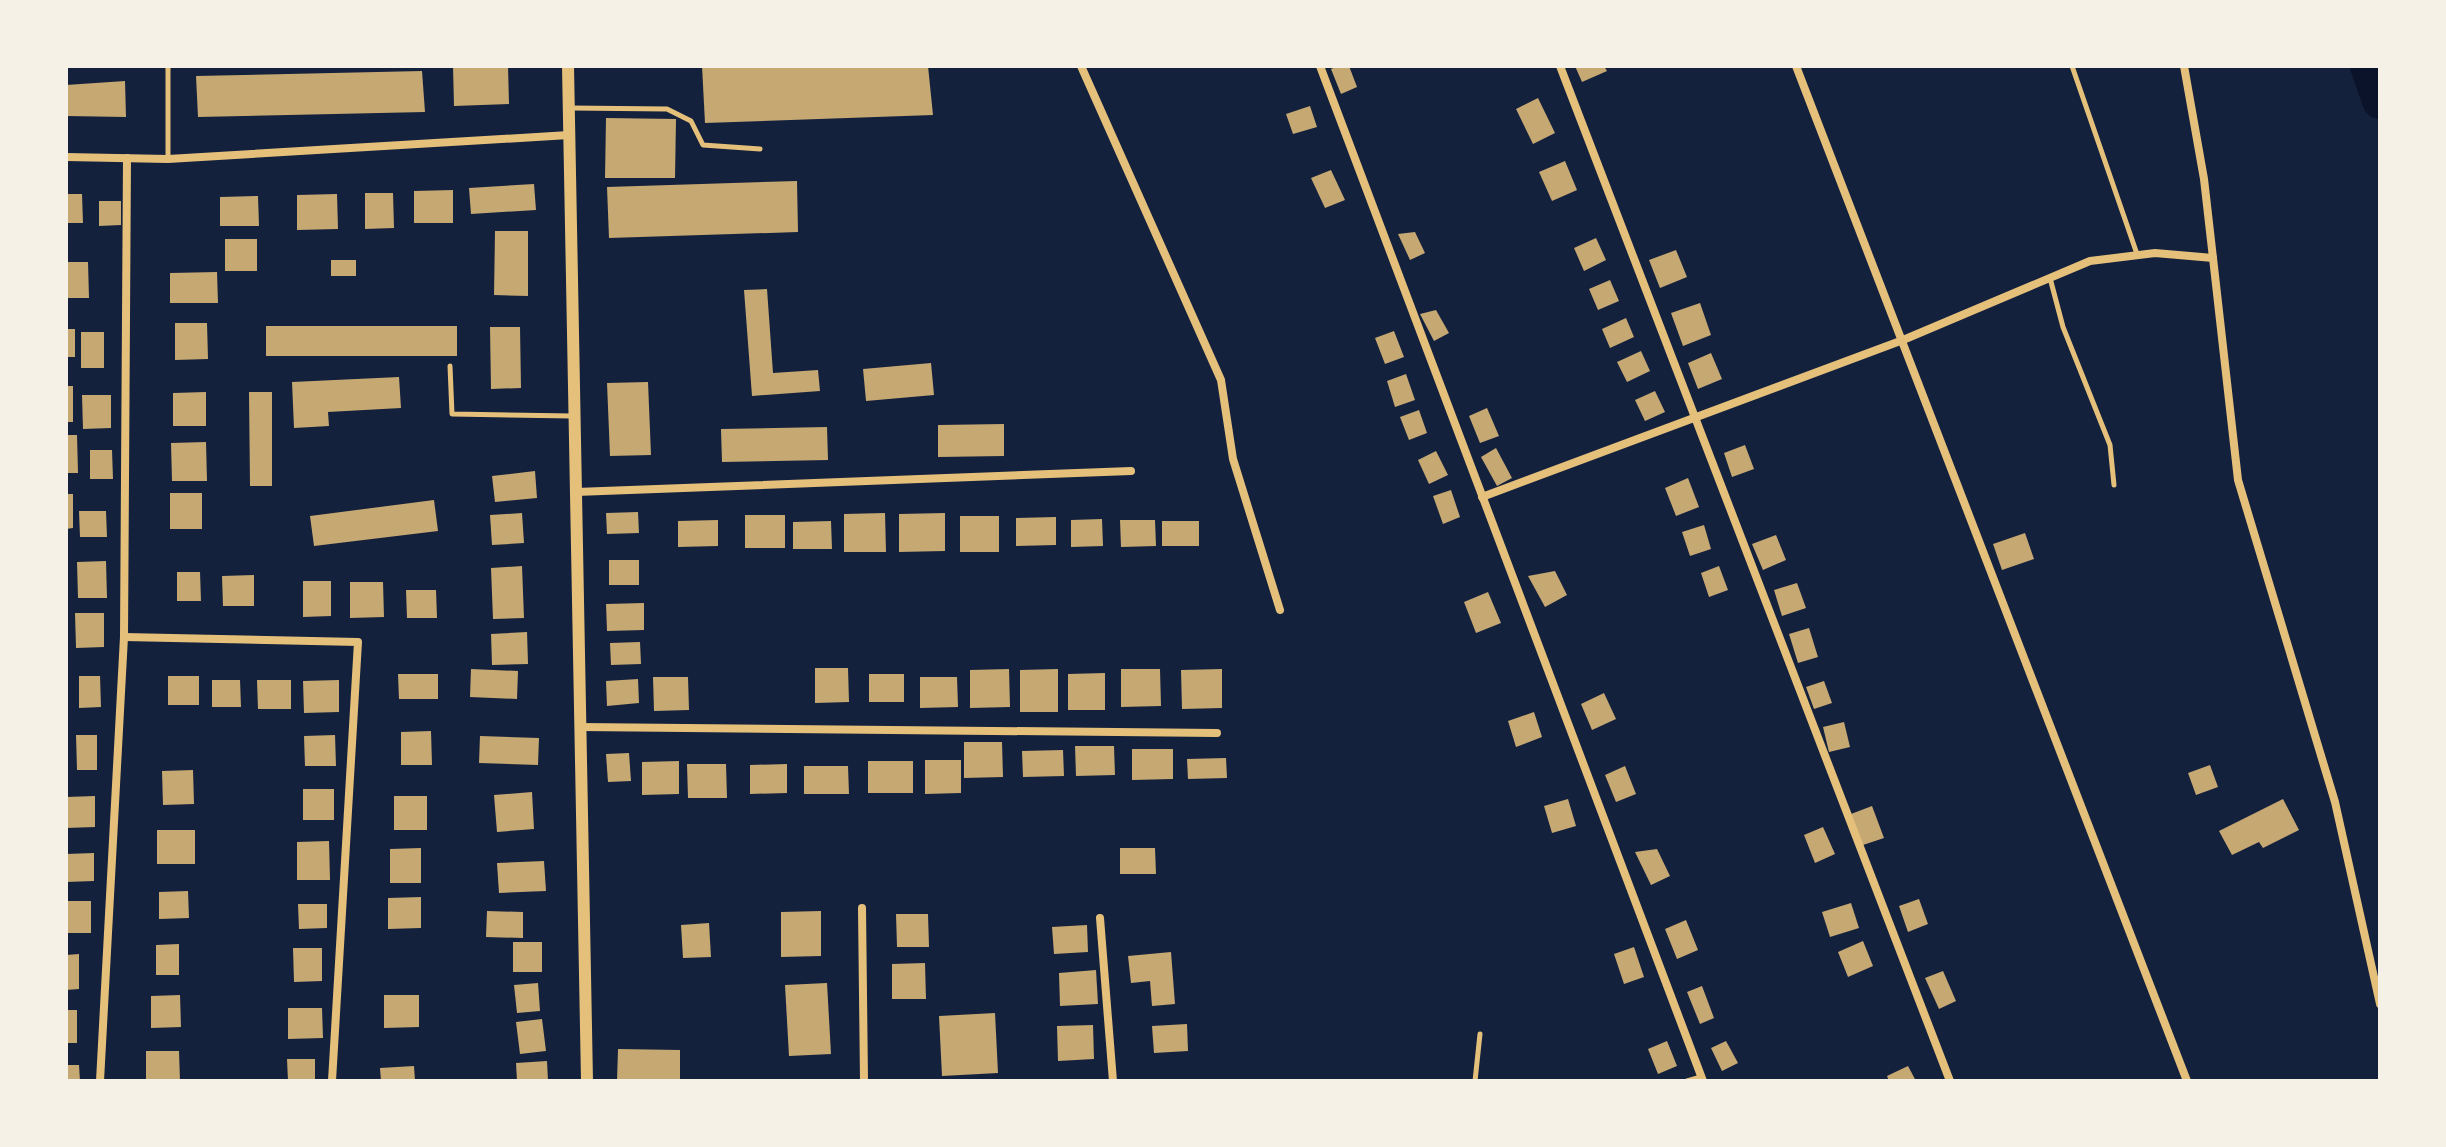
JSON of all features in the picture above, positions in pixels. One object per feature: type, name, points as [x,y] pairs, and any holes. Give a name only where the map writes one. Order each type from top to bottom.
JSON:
[{"type":"street","points":[[568,66],[587,1081]]},
{"type":"street","points":[[1081,66],[1221,380],[1233,459],[1280,610]]},
{"type":"street","points":[[1320,66],[1702,1079]]},
{"type":"street","points":[[1560,66],[1950,1081]]},
{"type":"street","points":[[1796,66],[2187,1081]]},
{"type":"street","points":[[2184,66],[2204,179],[2238,480],[2335,802],[2380,1004]]},
{"type":"street","points":[[66,157],[168,159],[569,135]]},
{"type":"street","points":[[100,1081],[124,637],[127,158]]},
{"type":"street","points":[[1482,497],[1903,340],[2090,261],[2155,253],[2213,258]]},
{"type":"street","points":[[576,492],[1131,471]]},
{"type":"street","points":[[124,637],[358,642],[332,1081]]},
{"type":"street","points":[[580,727],[1217,733]]},
{"type":"street","points":[[862,908],[864,1081]]},
{"type":"street","points":[[1100,918],[1113,1081]]},
{"type":"lane","points":[[168,66],[168,159]]},
{"type":"lane","points":[[2072,66],[2138,255]]},
{"type":"lane","points":[[568,108],[667,109],[691,121],[703,145],[760,149]]},
{"type":"lane","points":[[2050,277],[2063,327],[2110,445],[2114,485]]},
{"type":"lane","points":[[450,366],[452,414],[575,416]]},
{"type":"lane","points":[[1475,1081],[1480,1034]]},
{"type":"lane","points":[[1687,1081],[1702,1079]]},
{"type":"building","points":[[453,66],[508,66],[509,104],[454,106]]},
{"type":"building","points":[[702,66],[928,66],[933,115],[705,123]]},
{"type":"building","points":[[1349,66],[1357,87],[1341,94],[1331,69]]},
{"type":"building","points":[[1575,66],[1604,66],[1607,71],[1582,82]]},
{"type":"building","points":[[422,71],[425,112],[198,117],[196,76]]},
{"type":"building","points":[[125,81],[126,117],[66,116],[66,85]]},
{"type":"building","points":[[1538,98],[1555,133],[1533,144],[1516,109]]},
{"type":"building","points":[[1310,106],[1317,127],[1293,134],[1286,114]]},
{"type":"building","points":[[606,118],[676,119],[675,178],[605,178]]},
{"type":"building","points":[[1565,161],[1577,190],[1552,201],[1539,172]]},
{"type":"building","points":[[1331,170],[1345,200],[1325,208],[1311,178]]},
{"type":"building","points":[[797,181],[798,232],[609,238],[607,187]]},
{"type":"building","points":[[534,184],[536,210],[471,214],[469,188]]},
{"type":"building","points":[[453,190],[453,223],[414,223],[414,191]]},
{"type":"building","points":[[365,193],[393,193],[394,228],[365,229]]},
{"type":"building","points":[[66,194],[82,194],[83,223],[66,223]]},
{"type":"building","points":[[337,194],[338,229],[297,230],[297,195]]},
{"type":"building","points":[[258,196],[259,226],[220,226],[220,197]]},
{"type":"building","points":[[99,201],[121,201],[121,225],[99,226]]},
{"type":"building","points":[[495,231],[528,231],[528,296],[494,295]]},
{"type":"building","points":[[1415,232],[1425,253],[1410,260],[1398,234]]},
{"type":"building","points":[[1596,238],[1606,260],[1584,271],[1574,248]]},
{"type":"building","points":[[225,239],[257,239],[257,271],[225,271]]},
{"type":"building","points":[[1676,250],[1687,277],[1660,288],[1649,260]]},
{"type":"building","points":[[331,260],[356,260],[356,276],[331,276]]},
{"type":"building","points":[[66,262],[88,262],[89,298],[66,298]]},
{"type":"building","points":[[217,272],[218,303],[170,303],[170,273]]},
{"type":"building","points":[[1610,280],[1619,301],[1598,310],[1589,289]]},
{"type":"building","points":[[767,289],[773,373],[818,370],[820,391],[752,396],[744,290]]},
{"type":"building","points":[[1700,303],[1711,335],[1683,346],[1671,313]]},
{"type":"building","points":[[1436,310],[1449,333],[1434,341],[1420,314]]},
{"type":"building","points":[[1626,318],[1634,337],[1610,348],[1602,329]]},
{"type":"building","points":[[175,323],[207,323],[208,359],[175,360]]},
{"type":"building","points":[[266,326],[457,326],[457,356],[266,356]]},
{"type":"building","points":[[490,327],[520,327],[521,388],[491,389]]},
{"type":"building","points":[[66,329],[75,329],[75,357],[66,357]]},
{"type":"building","points":[[1394,331],[1404,357],[1385,364],[1375,338]]},
{"type":"building","points":[[81,332],[104,332],[104,368],[81,368]]},
{"type":"building","points":[[1641,351],[1650,371],[1627,382],[1617,362]]},
{"type":"building","points":[[1711,353],[1722,379],[1698,389],[1688,363]]},
{"type":"building","points":[[931,363],[934,395],[866,401],[863,369]]},
{"type":"building","points":[[1406,374],[1415,400],[1395,407],[1387,381]]},
{"type":"building","points":[[399,377],[401,408],[328,412],[329,426],[294,428],[292,382]]},
{"type":"building","points":[[648,382],[651,455],[610,456],[607,383]]},
{"type":"building","points":[[66,386],[73,386],[73,422],[66,422]]},
{"type":"building","points":[[1655,391],[1665,412],[1645,421],[1635,400]]},
{"type":"building","points":[[206,392],[206,426],[173,426],[173,393]]},
{"type":"building","points":[[249,392],[272,392],[272,486],[250,486]]},
{"type":"building","points":[[82,395],[111,395],[111,428],[83,429]]},
{"type":"building","points":[[1487,408],[1499,436],[1480,443],[1469,416]]},
{"type":"building","points":[[1419,410],[1427,433],[1409,440],[1400,417]]},
{"type":"building","points":[[1004,424],[1004,456],[938,457],[938,425]]},
{"type":"building","points":[[827,427],[828,460],[722,462],[721,429]]},
{"type":"building","points":[[66,435],[77,435],[78,473],[66,473]]},
{"type":"building","points":[[206,442],[207,481],[172,481],[171,443]]},
{"type":"building","points":[[1745,445],[1754,469],[1732,477],[1724,453]]},
{"type":"building","points":[[1496,448],[1512,478],[1497,486],[1481,457]]},
{"type":"building","points":[[90,450],[112,450],[113,479],[90,479]]},
{"type":"building","points":[[1436,451],[1448,475],[1429,484],[1418,460]]},
{"type":"building","points":[[535,471],[537,498],[495,502],[492,476]]},
{"type":"building","points":[[1688,478],[1699,507],[1676,516],[1665,488]]},
{"type":"building","points":[[1451,490],[1460,517],[1443,524],[1433,496]]},
{"type":"building","points":[[170,493],[202,493],[202,529],[170,529]]},
{"type":"building","points":[[66,494],[73,494],[73,528],[66,529]]},
{"type":"building","points":[[434,500],[438,531],[314,546],[310,516]]},
{"type":"building","points":[[79,511],[106,511],[107,537],[80,537]]},
{"type":"building","points":[[638,512],[639,533],[607,534],[606,513]]},
{"type":"building","points":[[522,513],[524,543],[492,545],[490,515]]},
{"type":"building","points":[[885,513],[886,552],[844,552],[844,514]]},
{"type":"building","points":[[945,513],[945,551],[899,552],[899,514]]},
{"type":"building","points":[[745,515],[785,515],[785,548],[745,548]]},
{"type":"building","points":[[960,516],[999,516],[999,552],[960,552]]},
{"type":"building","points":[[1056,517],[1056,545],[1016,546],[1016,518]]},
{"type":"building","points":[[1102,519],[1103,546],[1071,547],[1071,520]]},
{"type":"building","points":[[718,520],[718,546],[678,547],[678,521]]},
{"type":"building","points":[[1120,520],[1155,520],[1156,546],[1121,547]]},
{"type":"building","points":[[831,521],[832,549],[793,549],[793,522]]},
{"type":"building","points":[[1162,521],[1199,521],[1199,546],[1162,546]]},
{"type":"building","points":[[1704,525],[1711,549],[1690,556],[1682,532]]},
{"type":"building","points":[[2025,533],[2034,559],[2002,570],[1993,544]]},
{"type":"building","points":[[1776,535],[1786,560],[1763,570],[1752,544]]},
{"type":"building","points":[[609,560],[639,560],[639,585],[609,585]]},
{"type":"building","points":[[106,561],[107,598],[78,598],[77,562]]},
{"type":"building","points":[[522,566],[524,618],[493,619],[491,568]]},
{"type":"building","points":[[1719,566],[1728,590],[1709,597],[1701,573]]},
{"type":"building","points":[[1555,571],[1567,595],[1545,607],[1528,576]]},
{"type":"building","points":[[177,572],[200,572],[201,601],[177,601]]},
{"type":"building","points":[[254,575],[254,606],[223,606],[222,576]]},
{"type":"building","points":[[303,581],[331,581],[331,616],[303,617]]},
{"type":"building","points":[[350,582],[383,582],[384,617],[350,618]]},
{"type":"building","points":[[1797,583],[1806,608],[1782,616],[1774,590]]},
{"type":"building","points":[[406,590],[436,590],[437,618],[407,618]]},
{"type":"building","points":[[1488,592],[1501,623],[1476,633],[1464,602]]},
{"type":"building","points":[[644,603],[644,630],[607,631],[606,604]]},
{"type":"building","points":[[75,613],[104,613],[104,647],[76,648]]},
{"type":"building","points":[[1809,628],[1818,657],[1798,663],[1789,634]]},
{"type":"building","points":[[527,632],[528,664],[492,665],[491,634]]},
{"type":"building","points":[[640,642],[641,664],[611,665],[610,643]]},
{"type":"building","points":[[815,668],[848,668],[849,702],[815,703]]},
{"type":"building","points":[[471,669],[518,671],[517,699],[470,697]]},
{"type":"building","points":[[1009,669],[1010,707],[970,708],[970,670]]},
{"type":"building","points":[[1058,669],[1058,712],[1020,712],[1020,670]]},
{"type":"building","points":[[1121,669],[1160,669],[1161,706],[1121,707]]},
{"type":"building","points":[[1222,669],[1222,708],[1182,709],[1181,670]]},
{"type":"building","points":[[1105,673],[1105,710],[1068,710],[1068,674]]},
{"type":"building","points":[[398,674],[438,674],[438,699],[399,699]]},
{"type":"building","points":[[869,674],[904,674],[904,702],[869,702]]},
{"type":"building","points":[[79,676],[100,676],[101,707],[79,708]]},
{"type":"building","points":[[168,676],[199,676],[199,705],[168,705]]},
{"type":"building","points":[[653,677],[688,677],[689,710],[654,711]]},
{"type":"building","points":[[920,677],[957,677],[958,707],[920,708]]},
{"type":"building","points":[[638,679],[639,703],[607,706],[606,681]]},
{"type":"building","points":[[212,680],[240,680],[241,707],[212,707]]},
{"type":"building","points":[[257,680],[291,680],[291,709],[258,709]]},
{"type":"building","points":[[339,680],[339,712],[304,713],[303,681]]},
{"type":"building","points":[[1824,681],[1832,703],[1814,709],[1806,687]]},
{"type":"building","points":[[1604,693],[1616,719],[1592,730],[1581,704]]},
{"type":"building","points":[[1534,712],[1542,737],[1516,747],[1508,721]]},
{"type":"building","points":[[1844,722],[1850,747],[1829,752],[1823,727]]},
{"type":"building","points":[[431,731],[432,765],[401,765],[401,732]]},
{"type":"building","points":[[76,735],[97,735],[97,770],[77,770]]},
{"type":"building","points":[[335,735],[336,766],[305,766],[304,736]]},
{"type":"building","points":[[480,736],[539,738],[538,765],[479,763]]},
{"type":"building","points":[[964,742],[1002,742],[1003,777],[964,778]]},
{"type":"building","points":[[1075,746],[1114,746],[1115,775],[1076,776]]},
{"type":"building","points":[[1132,749],[1173,749],[1173,779],[1132,780]]},
{"type":"building","points":[[1063,750],[1064,776],[1023,777],[1022,751]]},
{"type":"building","points":[[629,753],[631,781],[608,782],[606,754]]},
{"type":"building","points":[[1226,758],[1227,778],[1188,779],[1187,759]]},
{"type":"building","points":[[925,760],[961,760],[961,793],[925,794]]},
{"type":"building","points":[[679,761],[679,794],[642,795],[642,762]]},
{"type":"building","points":[[868,761],[913,761],[913,793],[868,793]]},
{"type":"building","points":[[687,764],[726,764],[727,798],[688,798]]},
{"type":"building","points":[[787,764],[787,793],[750,794],[750,765]]},
{"type":"building","points":[[2210,765],[2218,787],[2196,795],[2188,773]]},
{"type":"building","points":[[804,766],[848,766],[849,794],[804,794]]},
{"type":"building","points":[[1625,766],[1636,794],[1616,802],[1605,775]]},
{"type":"building","points":[[193,770],[194,804],[163,805],[162,771]]},
{"type":"building","points":[[303,789],[334,789],[334,820],[303,820]]},
{"type":"building","points":[[532,792],[534,829],[497,832],[494,795]]},
{"type":"building","points":[[95,796],[95,827],[66,828],[66,797]]},
{"type":"building","points":[[394,796],[427,796],[427,830],[394,830]]},
{"type":"building","points":[[1568,799],[1576,826],[1552,833],[1544,806]]},
{"type":"building","points":[[2283,799],[2299,830],[2263,848],[2259,842],[2232,855],[2219,831]]},
{"type":"building","points":[[1872,806],[1884,838],[1863,845],[1851,814]]},
{"type":"building","points":[[1823,827],[1835,854],[1815,863],[1804,835]]},
{"type":"building","points":[[157,830],[195,830],[195,864],[157,864]]},
{"type":"building","points":[[329,841],[330,880],[297,880],[297,842]]},
{"type":"building","points":[[421,848],[421,883],[390,883],[390,849]]},
{"type":"building","points":[[1120,848],[1155,848],[1156,874],[1120,874]]},
{"type":"building","points":[[1657,849],[1670,876],[1651,885],[1635,852]]},
{"type":"building","points":[[94,853],[94,881],[66,882],[66,854]]},
{"type":"building","points":[[544,861],[546,891],[499,893],[497,863]]},
{"type":"building","points":[[188,891],[189,918],[159,919],[159,892]]},
{"type":"building","points":[[421,897],[421,928],[388,929],[388,898]]},
{"type":"building","points":[[1919,899],[1928,924],[1908,932],[1899,906]]},
{"type":"building","points":[[66,901],[91,901],[91,933],[66,933]]},
{"type":"building","points":[[1851,903],[1859,928],[1830,937],[1822,912]]},
{"type":"building","points":[[298,904],[327,904],[327,928],[299,929]]},
{"type":"building","points":[[487,911],[523,912],[523,938],[486,937]]},
{"type":"building","points":[[821,911],[821,956],[781,957],[781,912]]},
{"type":"building","points":[[896,914],[928,914],[929,947],[897,947]]},
{"type":"building","points":[[1686,920],[1698,950],[1677,959],[1665,929]]},
{"type":"building","points":[[709,923],[711,957],[683,958],[681,925]]},
{"type":"building","points":[[1087,925],[1088,952],[1054,954],[1052,927]]},
{"type":"building","points":[[1863,941],[1873,966],[1848,977],[1838,952]]},
{"type":"building","points":[[513,942],[542,942],[542,972],[513,972]]},
{"type":"building","points":[[179,944],[179,975],[156,975],[156,945]]},
{"type":"building","points":[[1634,947],[1644,977],[1624,984],[1614,954]]},
{"type":"building","points":[[293,948],[322,948],[322,981],[294,982]]},
{"type":"building","points":[[1171,952],[1175,1004],[1152,1006],[1150,981],[1131,983],[1128,956]]},
{"type":"building","points":[[79,954],[79,989],[66,990],[66,955]]},
{"type":"building","points":[[925,963],[926,999],[892,999],[892,964]]},
{"type":"building","points":[[1096,970],[1098,1004],[1060,1006],[1059,973]]},
{"type":"building","points":[[1943,971],[1956,1001],[1939,1009],[1925,978]]},
{"type":"building","points":[[538,983],[540,1011],[517,1013],[514,985]]},
{"type":"building","points":[[827,983],[831,1054],[789,1056],[785,985]]},
{"type":"building","points":[[1702,986],[1714,1018],[1700,1024],[1687,992]]},
{"type":"building","points":[[180,995],[181,1027],[151,1028],[151,996]]},
{"type":"building","points":[[384,995],[419,995],[419,1027],[384,1028]]},
{"type":"building","points":[[288,1008],[322,1008],[323,1038],[288,1039]]},
{"type":"building","points":[[66,1010],[77,1010],[77,1043],[66,1043]]},
{"type":"building","points":[[995,1013],[998,1073],[942,1076],[939,1016]]},
{"type":"building","points":[[542,1019],[546,1051],[520,1054],[516,1022]]},
{"type":"building","points":[[1187,1024],[1188,1051],[1154,1053],[1152,1026]]},
{"type":"building","points":[[1093,1025],[1094,1059],[1058,1061],[1057,1026]]},
{"type":"building","points":[[1667,1041],[1677,1066],[1658,1074],[1648,1049]]},
{"type":"building","points":[[1726,1041],[1738,1063],[1722,1071],[1711,1048]]},
{"type":"building","points":[[618,1049],[680,1050],[680,1081],[617,1081]]},
{"type":"building","points":[[146,1051],[179,1051],[180,1081],[146,1081]]},
{"type":"building","points":[[287,1059],[315,1059],[315,1081],[288,1081]]},
{"type":"building","points":[[547,1061],[548,1081],[517,1081],[516,1063]]},
{"type":"building","points":[[66,1065],[79,1065],[80,1081],[66,1081]]},
{"type":"building","points":[[414,1066],[415,1081],[381,1081],[380,1068]]},
{"type":"building","points":[[1908,1066],[1916,1081],[1889,1081],[1887,1076]]},
{"type":"waterway","points":[[2368,66],[2380,101]]}]
